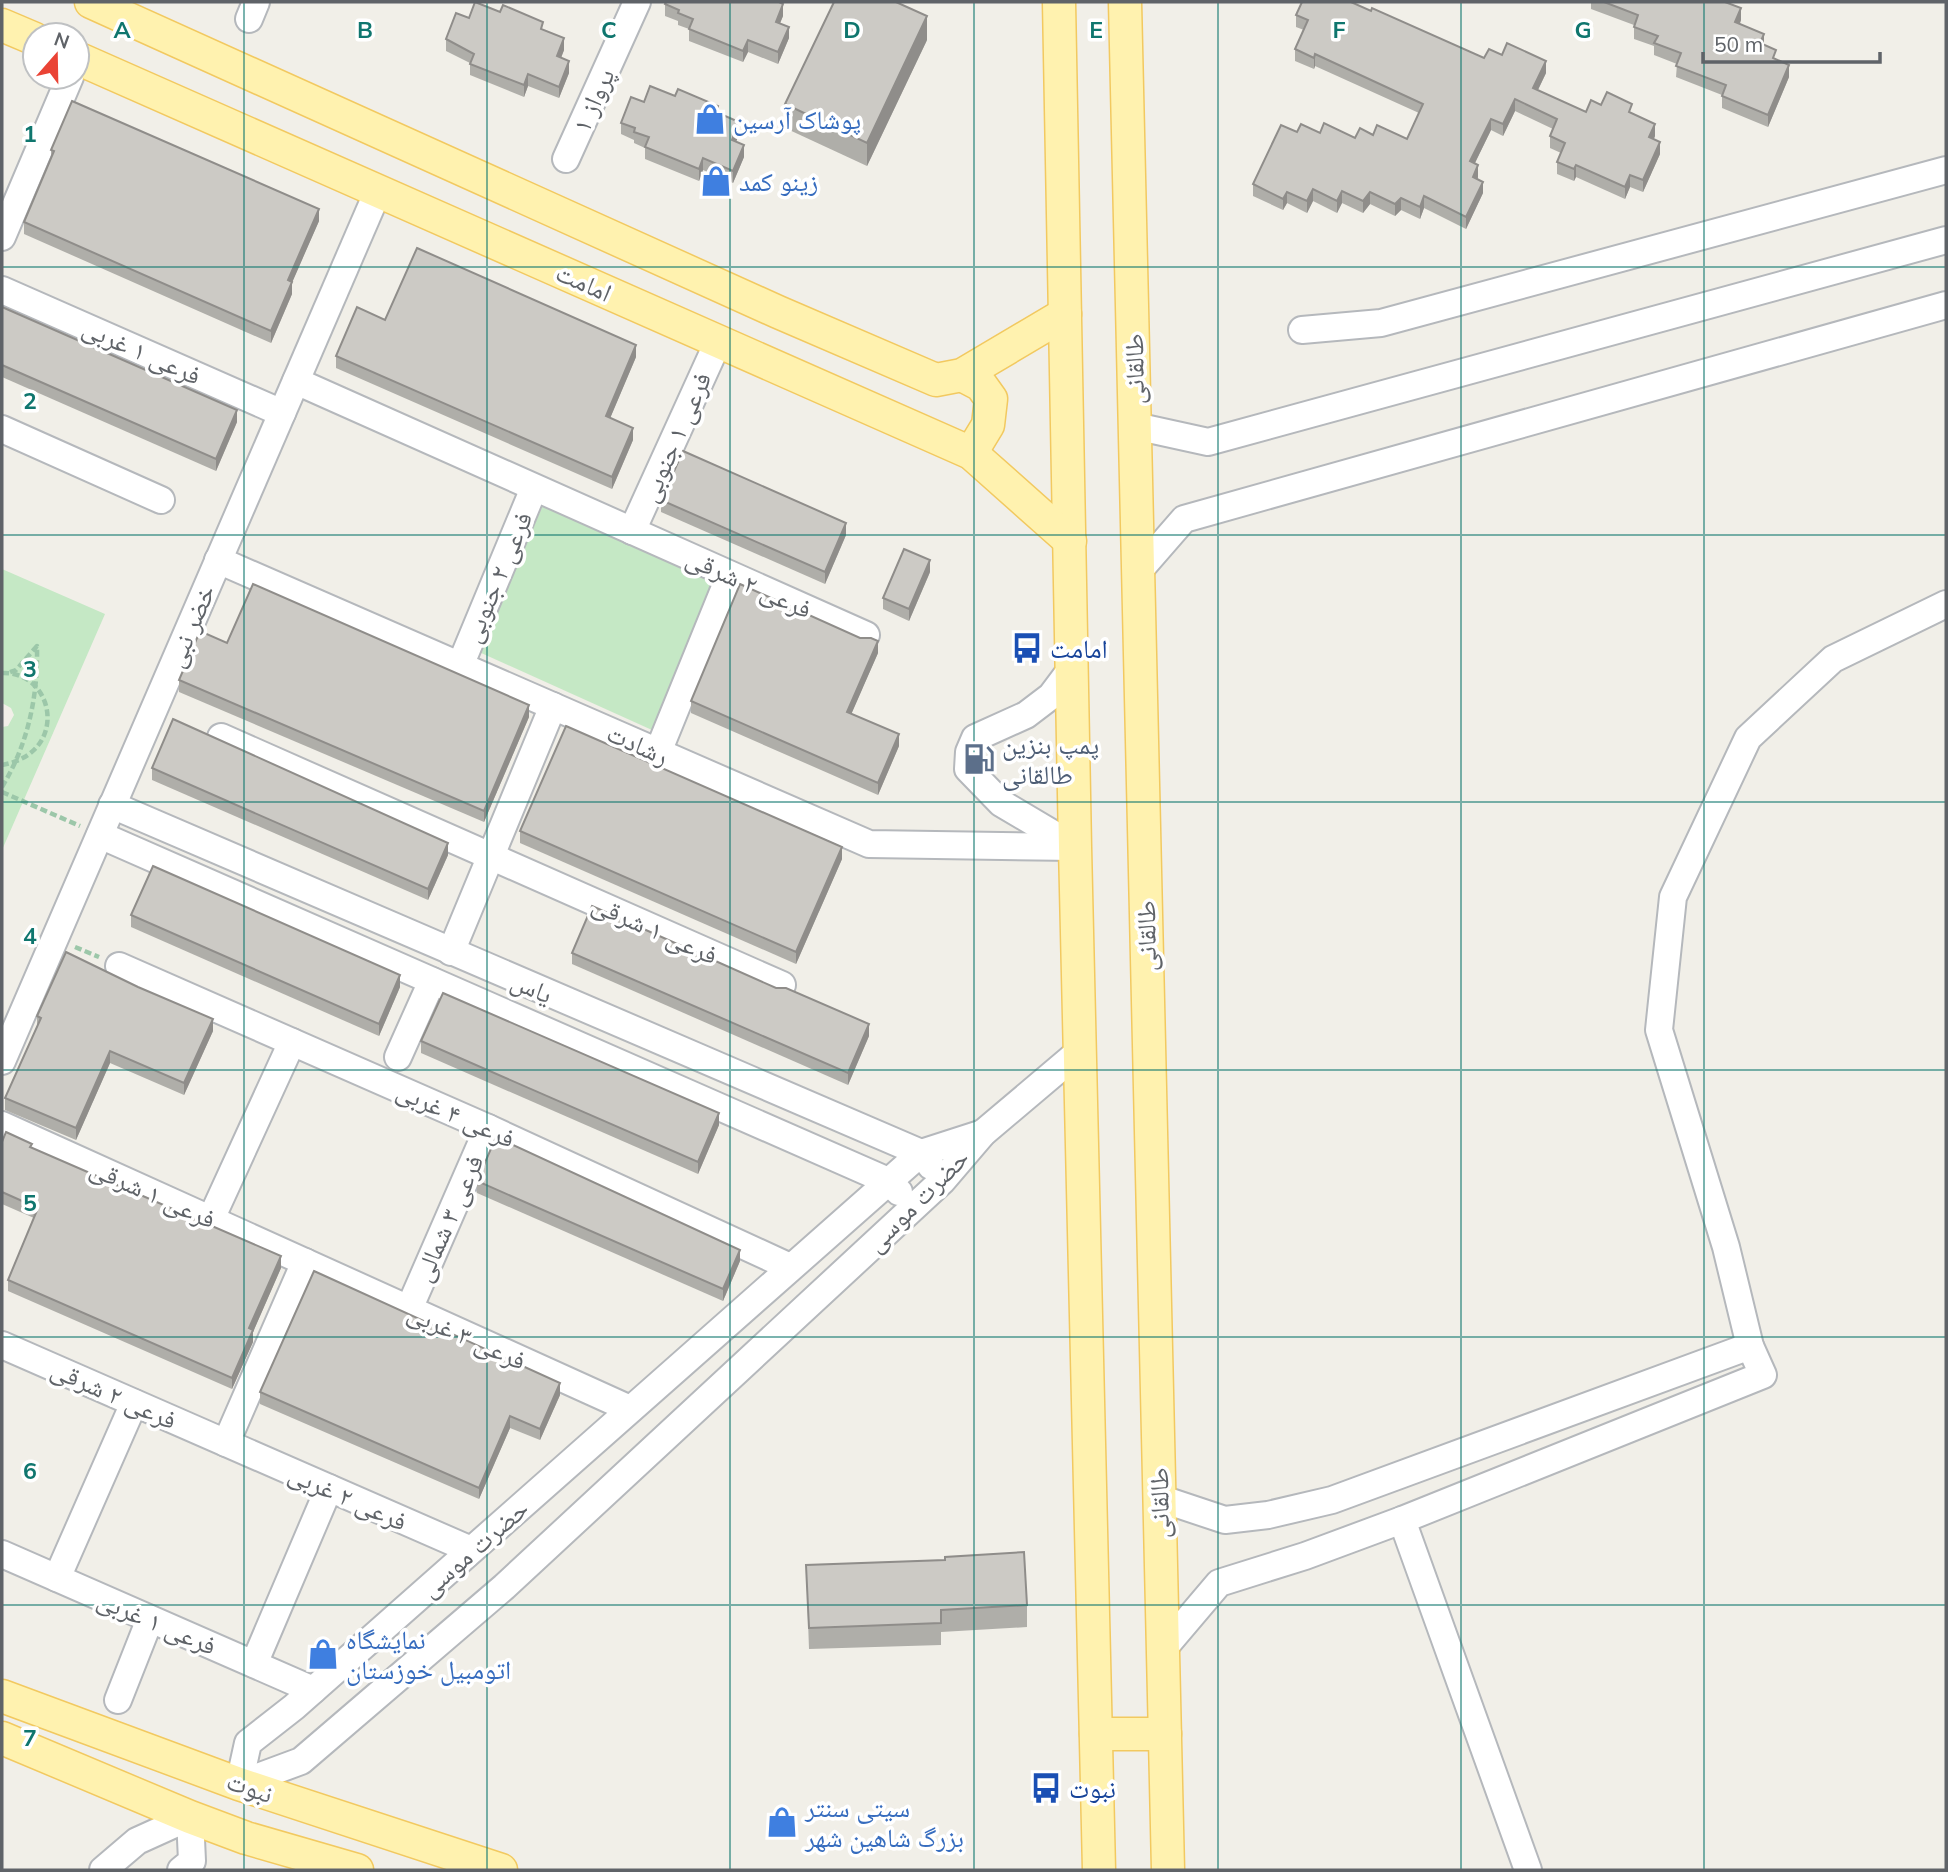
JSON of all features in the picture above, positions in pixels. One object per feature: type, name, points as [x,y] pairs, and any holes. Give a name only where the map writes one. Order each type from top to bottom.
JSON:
[{"type":"main road","name":"امامت","points":[[91,2],[778,312],[936,380],[962,375],[1065,314]]},
{"type":"main road","points":[[1059,2],[1075,848],[1099,1870]]},
{"type":"main road","name":"طالقانی","points":[[1125,2],[1168,1870]]},
{"type":"main road","points":[[2,24],[21,33]]},
{"type":"main road","name":"امامت","points":[[91,65],[971,453],[1070,541]]},
{"type":"main road","points":[[962,375],[981,385],[991,399],[988,425],[971,453]]},
{"type":"main road","name":"نبوت","points":[[2,1696],[239,1784],[500,1870]]},
{"type":"main road","points":[[1096,1734],[1165,1734]]},
{"type":"main road","name":"نبوت","points":[[2,1738],[246,1838],[357,1870]]},
{"type":"main road","points":[[1083,1870],[1097,1797]]},
{"type":"street","name":"پرواز ۱","points":[[566,159],[637,2]]},
{"type":"street","points":[[2,237],[64,91]]},
{"type":"street","points":[[1302,330],[1381,323],[1946,170]]},
{"type":"street","name":"خضر نبی","points":[[2,1061],[378,191]]},
{"type":"street","points":[[1135,426],[1209,442],[1946,240]]},
{"type":"street","name":"فرعی ۱ غربی","points":[[2,290],[282,413]]},
{"type":"street","points":[[1137,573],[1184,519],[1946,305]]},
{"type":"street","name":"فرعی ۱ جنوبی","points":[[632,531],[718,342]]},
{"type":"street","name":"فرعی ۲ شرقی","points":[[296,381],[866,635]]},
{"type":"street","points":[[2,429],[161,500]]},
{"type":"street","name":"فرعی ۲ جنوبی","points":[[460,666],[534,488]]},
{"type":"street","name":"رشادت","points":[[219,560],[869,844],[1075,848]]},
{"type":"street","points":[[658,752],[730,575]]},
{"type":"street","points":[[1163,1649],[1219,1583],[1305,1556],[1402,1520],[1763,1376],[1749,1346],[1726,1247],[1659,1030],[1673,897],[1748,738],[1833,659],[1946,604]]},
{"type":"street","points":[[1072,668],[1043,703],[1026,715],[975,738],[969,752],[968,769],[1002,803],[1075,848]]},
{"type":"street","points":[[451,951],[553,706]]},
{"type":"street","points":[[221,737],[490,857]]},
{"type":"street","name":"یاس","points":[[113,805],[921,1153],[942,1181]]},
{"type":"street","name":"یاس","points":[[100,835],[888,1181],[914,1207]]},
{"type":"street","name":"فرعی ۱ شرقی","points":[[490,857],[782,985]]},
{"type":"street","name":"فرعی ۴ غربی","points":[[119,966],[488,1128],[790,1267]]},
{"type":"street","points":[[398,1057],[432,981]]},
{"type":"street","points":[[211,1219],[292,1042]]},
{"type":"street","name":"حضرت موسی","points":[[239,1784],[301,1761],[504,1587],[942,1181],[983,1133],[1080,1051]]},
{"type":"street","name":"فرعی ۱ شرقی","points":[[2,1125],[304,1262]]},
{"type":"street","name":"فرعی ۳ شمالی","points":[[409,1309],[488,1128]]},
{"type":"street","name":"حضرت موسی","points":[[239,1784],[248,1744],[313,1690],[888,1181],[921,1153],[983,1133]]},
{"type":"street","points":[[226,1443],[304,1262]]},
{"type":"street","name":"فرعی ۳ غربی","points":[[304,1262],[630,1409]]},
{"type":"street","name":"فرعی ۲ شرقی","points":[[2,1345],[226,1443]]},
{"type":"street","points":[[1159,1498],[1225,1520],[1268,1515],[1332,1500],[1749,1346]]},
{"type":"street","points":[[57,1578],[134,1403]]},
{"type":"street","name":"فرعی ۲ غربی","points":[[226,1443],[471,1550]]},
{"type":"street","points":[[254,1664],[328,1488]]},
{"type":"street","points":[[1402,1520],[1528,1870]]},
{"type":"street","name":"فرعی ۱ غربی","points":[[2,1554],[313,1690]]},
{"type":"street","points":[[118,1700],[150,1619]]},
{"type":"street","points":[[103,1870],[137,1841],[190,1817],[192,1861],[181,1870]]},
{"type":"path","points":[[5,673],[16,670],[37,646],[36,687],[29,728],[2,789],[100,835]]},
{"type":"path","points":[[2,765],[30,755],[41,744],[47,730],[48,715],[44,700],[36,687],[23,678],[5,673]]},
{"type":"path","points":[[55,938],[119,966]]},
{"type":"green space","points":[[543,505],[717,582],[652,730],[479,652]]},
{"type":"green space","points":[[2,569],[105,614],[2,850],[2,727],[8,726],[14,715],[11,708],[2,703]]},
{"type":"building","points":[[475,2],[500,12],[503,5],[543,22],[541,29],[564,38],[557,56],[569,61],[559,87],[528,74],[524,85],[470,64],[474,54],[446,39],[456,13],[469,18]]},
{"type":"building","points":[[779,2],[783,4],[776,22],[789,27],[778,52],[748,40],[743,51],[689,29],[693,19],[678,13],[679,10],[665,4]]},
{"type":"building","points":[[834,2],[896,2],[927,16],[867,143],[785,104]]},
{"type":"building","points":[[1302,2],[1351,2],[1371,11],[1372,8],[1484,58],[1489,49],[1502,55],[1507,43],[1546,61],[1533,88],[1586,112],[1591,100],[1601,105],[1607,92],[1632,104],[1629,112],[1655,124],[1649,137],[1660,142],[1643,180],[1630,175],[1625,187],[1576,165],[1574,169],[1557,162],[1565,143],[1550,136],[1557,119],[1515,99],[1503,124],[1491,119],[1470,161],[1478,165],[1473,177],[1483,182],[1466,217],[1424,196],[1420,207],[1401,198],[1395,204],[1370,192],[1363,201],[1342,191],[1337,201],[1313,189],[1307,201],[1287,192],[1283,199],[1253,184],[1281,125],[1297,132],[1301,124],[1320,133],[1324,123],[1355,138],[1360,128],[1373,135],[1377,125],[1407,139],[1423,104],[1315,54],[1314,58],[1295,49],[1308,20],[1296,15]]},
{"type":"building","points":[[1604,2],[1725,2],[1741,8],[1735,22],[1764,34],[1760,43],[1776,50],[1773,58],[1789,65],[1768,115],[1722,96],[1726,85],[1676,66],[1681,53],[1654,43],[1658,36],[1634,27],[1638,15]]},
{"type":"building","points":[[650,86],[675,96],[678,89],[718,106],[716,112],[739,122],[732,140],[744,145],[733,171],[703,158],[699,169],[645,147],[649,137],[634,132],[635,128],[621,123],[631,97],[644,102]]},
{"type":"building","points":[[72,101],[319,209],[288,280],[292,282],[271,331],[24,222]]},
{"type":"building","points":[[417,248],[636,345],[606,416],[633,428],[612,477],[336,356],[357,307],[385,320]]},
{"type":"building","points":[[2,307],[237,410],[216,459],[2,365]]},
{"type":"building","points":[[683,451],[846,523],[825,572],[661,500]]},
{"type":"building","points":[[904,549],[930,560],[909,609],[883,598]]},
{"type":"building","points":[[253,584],[529,705],[484,811],[179,680],[200,631],[227,643]]},
{"type":"building","points":[[740,584],[860,638],[878,641],[847,712],[899,734],[878,783],[691,701]]},
{"type":"building","points":[[173,719],[448,843],[428,889],[152,768]]},
{"type":"building","points":[[566,726],[842,847],[796,952],[520,831]]},
{"type":"building","points":[[153,866],[400,975],[379,1024],[131,915]]},
{"type":"building","points":[[592,906],[776,988],[786,988],[869,1024],[848,1073],[572,953]]},
{"type":"building","points":[[66,952],[213,1019],[184,1083],[110,1051],[76,1128],[5,1098],[41,1018],[37,1016]]},
{"type":"building","points":[[443,993],[719,1113],[698,1162],[421,1041]]},
{"type":"building","points":[[6,1132],[32,1144],[30,1147],[281,1256],[249,1328],[253,1330],[232,1378],[8,1280],[38,1208],[2,1192],[2,1142]]},
{"type":"building","points":[[496,1137],[740,1250],[723,1289],[477,1181]]},
{"type":"building","points":[[314,1271],[560,1383],[540,1429],[510,1416],[479,1488],[260,1392]]},
{"type":"building","points":[[1024,1552],[1027,1605],[941,1610],[941,1623],[809,1628],[806,1565],[945,1560],[945,1557]]},
{"type":"place","name":"پوشاک آرسین","points":[[710,119]]},
{"type":"place","name":"زینو کمد","points":[[716,181]]},
{"type":"place","name":"امامت","points":[[1027,648]]},
{"type":"place","name":"پمپ بنزین طالقانی","points":[[979,759]]},
{"type":"place","name":"نمایشگاه اتومبیل خوزستان","points":[[323,1654]]},
{"type":"place","name":"نبوت","points":[[1046,1788]]},
{"type":"place","name":"سیتی سنتر بزرگ شاهین شهر","points":[[782,1822]]}]
